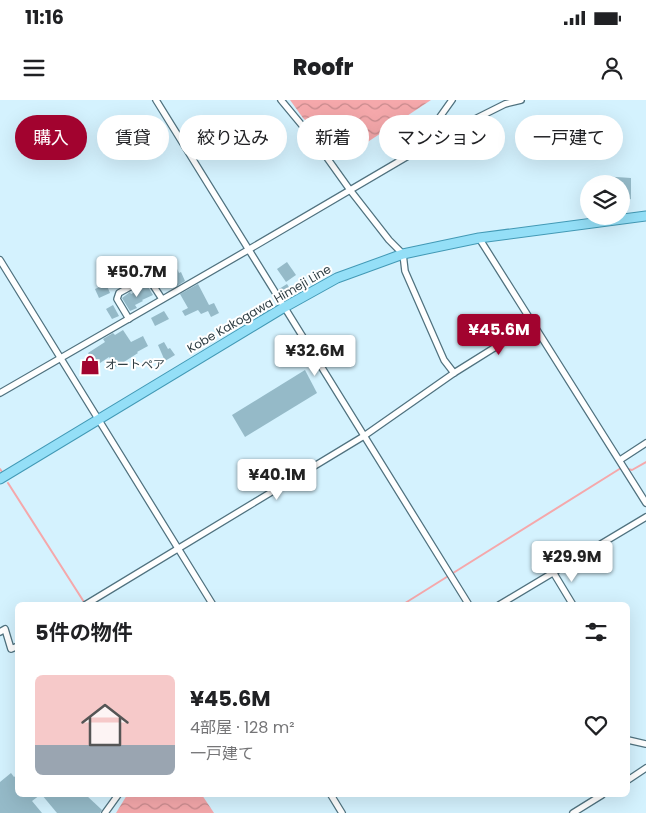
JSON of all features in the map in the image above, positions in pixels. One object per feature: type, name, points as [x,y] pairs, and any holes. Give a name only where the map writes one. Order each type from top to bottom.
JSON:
[{"type":"main road","name":"Kobe Kakogawa Himeji Line","points":[[0,479],[283,308],[337,278],[403,254],[479,238],[646,216]]},
{"type":"street","points":[[156,100],[466,602]]},
{"type":"street","points":[[281,100],[315,141],[389,240],[403,254],[405,271],[444,360],[454,373]]},
{"type":"street","points":[[441,115],[452,100]]},
{"type":"street","points":[[483,115],[505,104],[521,100]]},
{"type":"street","points":[[0,393],[402,160]]},
{"type":"street","points":[[479,238],[646,503]]},
{"type":"street","points":[[0,260],[211,602]]},
{"type":"street","points":[[129,318],[117,299],[119,293],[146,278],[149,279],[162,299]]},
{"type":"street","points":[[90,602],[364,436],[454,373],[534,323]]},
{"type":"street","points":[[620,460],[646,443]]},
{"type":"street","points":[[504,602],[646,517]]},
{"type":"street","points":[[553,572],[571,602]]},
{"type":"street","points":[[0,632],[5,629],[11,650],[15,648]]},
{"type":"street","points":[[630,740],[646,744]]},
{"type":"street","points":[[630,779],[646,768]]},
{"type":"street","points":[[105,813],[117,797]]},
{"type":"street","points":[[332,797],[342,813]]},
{"type":"street","points":[[587,797],[591,802]]},
{"type":"street","points":[[573,813],[599,797]]},
{"type":"water","points":[[290,100],[431,100],[408,115],[379,115],[379,134],[369,141],[369,115],[301,115]]},
{"type":"water","points":[[126,797],[203,797],[214,813],[116,813]]},
{"type":"building","points":[[630,178],[631,178],[630,199]]},
{"type":"building","points":[[171,256],[185,281],[177,286],[170,271],[154,278],[152,274],[155,272],[153,269],[161,263],[160,261]]},
{"type":"building","points":[[287,262],[296,275],[286,282],[277,269]]},
{"type":"building","points":[[137,263],[140,269],[112,284],[109,277]]},
{"type":"building","points":[[106,284],[110,293],[99,298],[95,289]]},
{"type":"building","points":[[198,284],[209,305],[214,303],[219,313],[211,317],[208,311],[201,314],[198,310],[185,316],[182,311],[188,308],[180,294]]},
{"type":"building","points":[[287,284],[292,292],[284,297],[279,289]]},
{"type":"building","points":[[147,285],[153,295],[142,300],[135,305],[137,308],[130,311],[122,298],[130,292],[131,294]]},
{"type":"building","points":[[113,305],[119,316],[112,319],[106,309]]},
{"type":"building","points":[[164,311],[169,319],[155,326],[151,318]]},
{"type":"building","points":[[123,330],[131,342],[143,336],[148,346],[116,367],[109,357],[97,365],[88,353],[105,342],[103,339]]},
{"type":"building","points":[[164,342],[175,355],[165,361],[158,345]]},
{"type":"building","points":[[305,370],[317,393],[245,437],[232,415]]},
{"type":"building","points":[[11,773],[15,776],[15,797],[37,797],[32,801],[42,813],[0,813],[0,782]]},
{"type":"building","points":[[44,797],[88,797],[102,810],[100,813],[57,813]]},
{"type":"waterway","points":[[628,469],[632,470],[646,462]]},
{"type":"waterway","points":[[407,602],[621,468]]},
{"type":"waterway","points":[[8,483],[84,602]]},
{"type":"place","name":"オートペア","points":[[90,365]]}]
